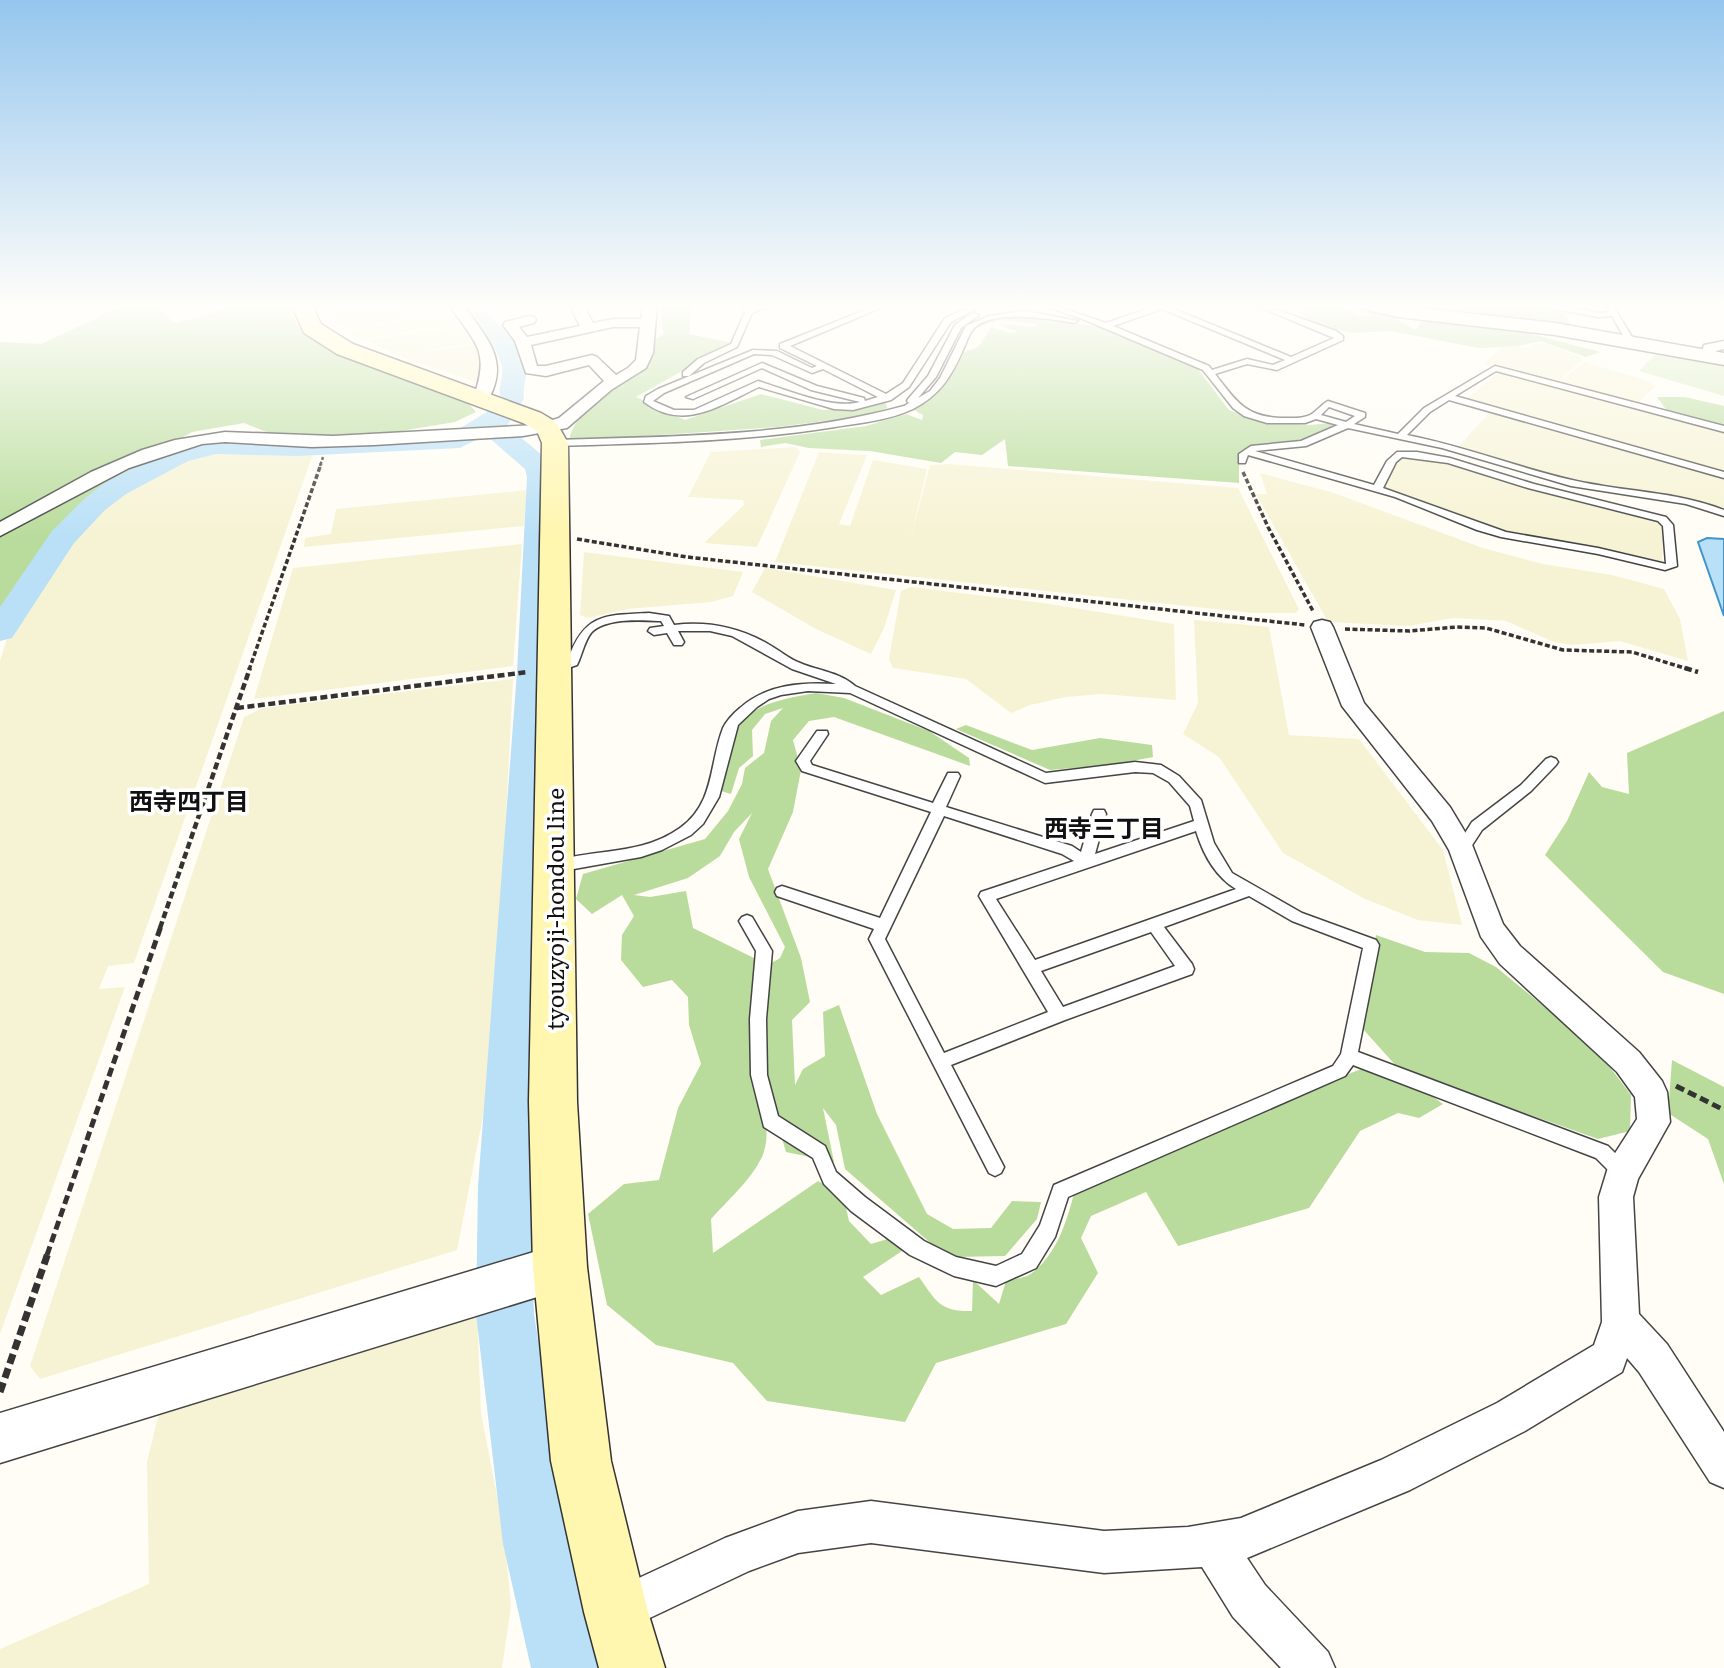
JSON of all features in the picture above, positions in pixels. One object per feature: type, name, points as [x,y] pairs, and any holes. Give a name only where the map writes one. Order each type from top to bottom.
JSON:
[{"type":"main road","points":[[426,382],[551,435]]},
{"type":"main road","name":"tyouzyoji-hondou line","points":[[551,435],[555,537],[538,671],[554,867],[553,1102],[521,1278],[581,1461],[616,1612],[632,1668]]},
{"type":"street","points":[[0,530],[76,486],[130,461],[174,445],[234,435],[273,441],[328,442],[475,434],[500,412],[492,382]]},
{"type":"street","points":[[551,435],[582,404],[612,382]]},
{"type":"street","points":[[616,1612],[740,1553],[786,1536],[871,1522],[1104,1552],[1188,1548],[1241,1539],[1395,1475],[1511,1418],[1608,1358],[1621,1322],[1616,1197],[1622,1173],[1654,1122],[1651,1092],[1629,1062],[1510,955],[1491,929],[1462,849],[1441,814],[1354,705],[1322,627]]},
{"type":"street","points":[[0,1438],[521,1278]]},
{"type":"street","points":[[1621,1322],[1653,1358],[1724,1468]]},
{"type":"street","points":[[1212,1544],[1249,1601],[1312,1668]]},
{"type":"lane","points":[[681,382],[649,398],[648,402],[684,415],[695,413],[758,384],[834,406],[852,407],[886,397],[908,382]]},
{"type":"lane","points":[[690,397],[724,382]]},
{"type":"lane","points":[[803,382],[833,394],[874,401]]},
{"type":"lane","points":[[855,382],[905,407]]},
{"type":"lane","points":[[905,407],[928,382]]},
{"type":"lane","points":[[551,435],[766,432],[869,419],[932,395],[939,382]]},
{"type":"lane","points":[[1217,382],[1236,407],[1247,414],[1267,420],[1305,420],[1315,416],[1328,404],[1362,415],[1347,425],[1303,444],[1263,447],[1244,456]]},
{"type":"lane","points":[[1400,437],[1427,410],[1473,382]]},
{"type":"lane","points":[[1547,382],[1724,429]]},
{"type":"lane","points":[[1448,397],[1724,475]]},
{"type":"lane","points":[[1315,416],[1400,437],[1443,443],[1571,482],[1693,502],[1724,513]]},
{"type":"lane","points":[[1244,456],[1377,489],[1505,535],[1598,551],[1665,567],[1672,566],[1668,525],[1662,519],[1528,485],[1484,470],[1413,454],[1400,454],[1392,461],[1377,489]]},
{"type":"lane","points":[[538,671],[573,662],[584,635],[597,623],[653,615],[665,618],[678,642]]},
{"type":"lane","points":[[654,631],[691,625],[726,628],[796,666],[825,672],[852,689],[1045,778],[1135,766],[1156,768],[1174,779],[1196,804],[1207,844],[1227,877],[1297,917],[1371,945],[1349,1056],[1339,1072],[1061,1191],[1048,1230],[1029,1261],[996,1276],[954,1266],[917,1248],[830,1178],[819,1152],[770,1121],[760,1075],[758,1019],[764,951],[747,921]]},
{"type":"lane","points":[[554,867],[654,848],[686,831],[703,814],[718,790],[729,727],[752,702],[779,690],[822,686],[852,689]]},
{"type":"lane","points":[[822,734],[803,761],[807,768],[1067,850],[1087,862]]},
{"type":"lane","points":[[1462,849],[1477,826],[1526,788],[1551,761]]},
{"type":"lane","points":[[953,776],[936,819],[877,939],[995,1167]]},
{"type":"lane","points":[[1087,862],[1089,844],[1099,814]]},
{"type":"lane","points":[[1059,1015],[986,896],[1202,824]]},
{"type":"lane","points":[[1031,968],[1250,890]]},
{"type":"lane","points":[[782,892],[884,926]]},
{"type":"lane","points":[[940,1062],[1186,969],[1154,924]]},
{"type":"lane","points":[[1349,1056],[1602,1152],[1622,1173]]},
{"type":"path","points":[[0,1392],[328,442]]},
{"type":"path","points":[[1244,456],[1244,474],[1268,527],[1322,627]]},
{"type":"path","points":[[555,537],[687,557],[1322,627],[1409,631],[1457,627],[1486,628],[1563,650],[1632,652],[1698,672]]},
{"type":"path","points":[[237,708],[538,671]]},
{"type":"shaded area","points":[[1488,382],[1541,382],[1724,431],[1724,473],[1465,400]]},
{"type":"shaded area","points":[[1647,382],[1656,386],[1636,404],[1559,383]]},
{"type":"shaded area","points":[[1491,411],[1724,476],[1724,509],[1695,500],[1609,489],[1570,480],[1459,446]]},
{"type":"shaded area","points":[[796,447],[800,452],[757,547],[704,543],[744,505],[743,500],[688,497],[711,452]]},
{"type":"shaded area","points":[[215,449],[314,451],[134,963],[108,966],[99,989],[125,987],[0,1334],[0,661],[13,620],[72,542],[111,497],[129,484],[181,458]]},
{"type":"shaded area","points":[[819,452],[867,455],[839,524],[850,526],[873,460],[927,469],[911,537],[930,465],[950,464],[1238,488],[1299,609],[1296,613],[1252,613],[775,562]]},
{"type":"shaded area","points":[[1406,455],[1481,471],[1657,520],[1664,525],[1662,561],[1507,533],[1383,488],[1395,462]]},
{"type":"shaded area","points":[[1260,473],[1334,493],[1483,548],[1543,564],[1612,575],[1664,589],[1680,619],[1688,661],[1620,641],[1572,645],[1554,642],[1506,621],[1453,618],[1409,626],[1328,622],[1256,494],[1267,494]]},
{"type":"shaded area","points":[[527,490],[524,526],[304,547],[305,538],[331,534],[336,509]]},
{"type":"shaded area","points":[[522,544],[513,666],[254,699],[293,568]]},
{"type":"shaded area","points":[[584,552],[743,572],[733,596],[711,602],[627,609],[588,618],[580,615]]},
{"type":"shaded area","points":[[765,568],[896,590],[884,628],[871,654],[816,629],[752,592]]},
{"type":"shaded area","points":[[911,587],[1043,603],[1174,624],[1176,700],[1102,694],[1066,697],[1030,705],[1011,713],[966,679],[893,668],[889,659],[901,591]]},
{"type":"shaded area","points":[[1194,620],[1269,627],[1289,735],[1359,739],[1443,850],[1462,925],[1418,920],[1365,899],[1283,853],[1219,757],[1183,734],[1198,703]]},
{"type":"shaded area","points":[[513,679],[501,914],[486,1101],[457,1250],[40,1379],[30,1366],[244,717],[263,708]]},
{"type":"shaded area","points":[[477,1310],[481,1413],[504,1532],[511,1606],[502,1668],[0,1668],[0,1649],[149,1584],[147,1462],[161,1405]]},
{"type":"green space","points":[[0,382],[417,382],[465,399],[476,412],[455,422],[377,435],[284,439],[244,423],[192,432],[183,437],[176,461],[106,497],[0,629]]},
{"type":"green space","points":[[622,382],[663,382],[636,397],[685,420],[761,394],[823,410],[861,407],[885,400],[887,408],[863,416],[778,427],[569,441],[580,417]]},
{"type":"green space","points":[[943,382],[1208,382],[1229,410],[1262,422],[1310,425],[1331,423],[1333,429],[1291,444],[1255,445],[1239,452],[1239,483],[1008,466],[1005,439],[982,455],[955,452],[941,463],[870,451],[809,448],[785,443],[761,447],[760,440],[866,426],[906,414],[922,420],[923,415],[914,410],[935,395]]},
{"type":"green space","points":[[1676,382],[1724,382],[1724,396]]},
{"type":"green space","points":[[1657,397],[1685,397],[1724,406],[1724,427],[1668,412]]},
{"type":"green space","points":[[816,693],[844,698],[929,731],[969,758],[970,766],[834,717],[809,721],[793,740],[801,770],[793,812],[768,869],[801,958],[810,1002],[792,1020],[795,1085],[803,1069],[825,1056],[823,1012],[839,1005],[877,1114],[927,1214],[953,1229],[991,1228],[1012,1201],[1041,1202],[1037,1219],[1005,1256],[955,1257],[934,1246],[845,1169],[836,1125],[823,1108],[834,1162],[786,1152],[760,1066],[763,968],[780,958],[785,947],[749,877],[739,839],[752,813],[734,832],[720,856],[688,878],[634,895],[650,897],[686,891],[693,928],[758,960],[756,1048],[766,1127],[765,1147],[752,1174],[711,1219],[713,1253],[818,1181],[843,1194],[849,1221],[871,1244],[891,1238],[902,1251],[863,1277],[881,1295],[919,1277],[930,1293],[946,1307],[972,1311],[973,1280],[999,1304],[1006,1281],[1027,1276],[1049,1256],[1069,1213],[1075,1190],[1363,1068],[1421,1088],[1443,1104],[1419,1118],[1398,1113],[1360,1131],[1309,1208],[1178,1246],[1146,1192],[1091,1216],[1081,1238],[1098,1273],[1066,1324],[936,1363],[905,1422],[767,1401],[733,1363],[656,1345],[607,1305],[588,1214],[624,1184],[659,1180],[678,1108],[701,1064],[689,1025],[688,997],[672,980],[643,987],[621,960],[622,935],[634,916],[622,895],[592,914],[576,899],[583,874],[705,839],[728,811],[742,784],[745,768],[764,753],[771,721],[783,708],[765,714],[752,730],[753,756],[739,768],[731,794],[721,791],[729,745],[740,722],[759,708]]},
{"type":"green space","points":[[1724,711],[1724,994],[1663,972],[1545,855],[1567,821],[1589,772],[1602,787],[1629,794],[1627,753]]},
{"type":"green space","points":[[966,725],[1032,750],[1100,738],[1152,745],[1153,757],[1111,765],[1050,770],[956,729]]},
{"type":"green space","points":[[1376,935],[1425,952],[1469,953],[1496,967],[1597,1050],[1631,1095],[1630,1131],[1598,1139],[1398,1068],[1362,1028]]},
{"type":"green space","points":[[1672,1060],[1724,1087],[1724,1184],[1708,1139],[1668,1113]]},
{"type":"water","points":[[1707,538],[1724,539],[1724,616],[1698,542]]},
{"type":"waterway","points":[[502,414],[512,399],[511,382]]},
{"type":"waterway","points":[[0,631],[63,537],[95,504],[116,488],[179,455],[216,446],[297,448],[460,440],[502,414]]},
{"type":"waterway","points":[[502,414],[493,427],[538,466],[541,477],[534,672],[504,1186],[505,1314],[536,1544],[566,1668]]},
{"type":"district","name":"西寺四丁目","points":[[189,799]]},
{"type":"district","name":"西寺三丁目","points":[[1104,826]]}]
